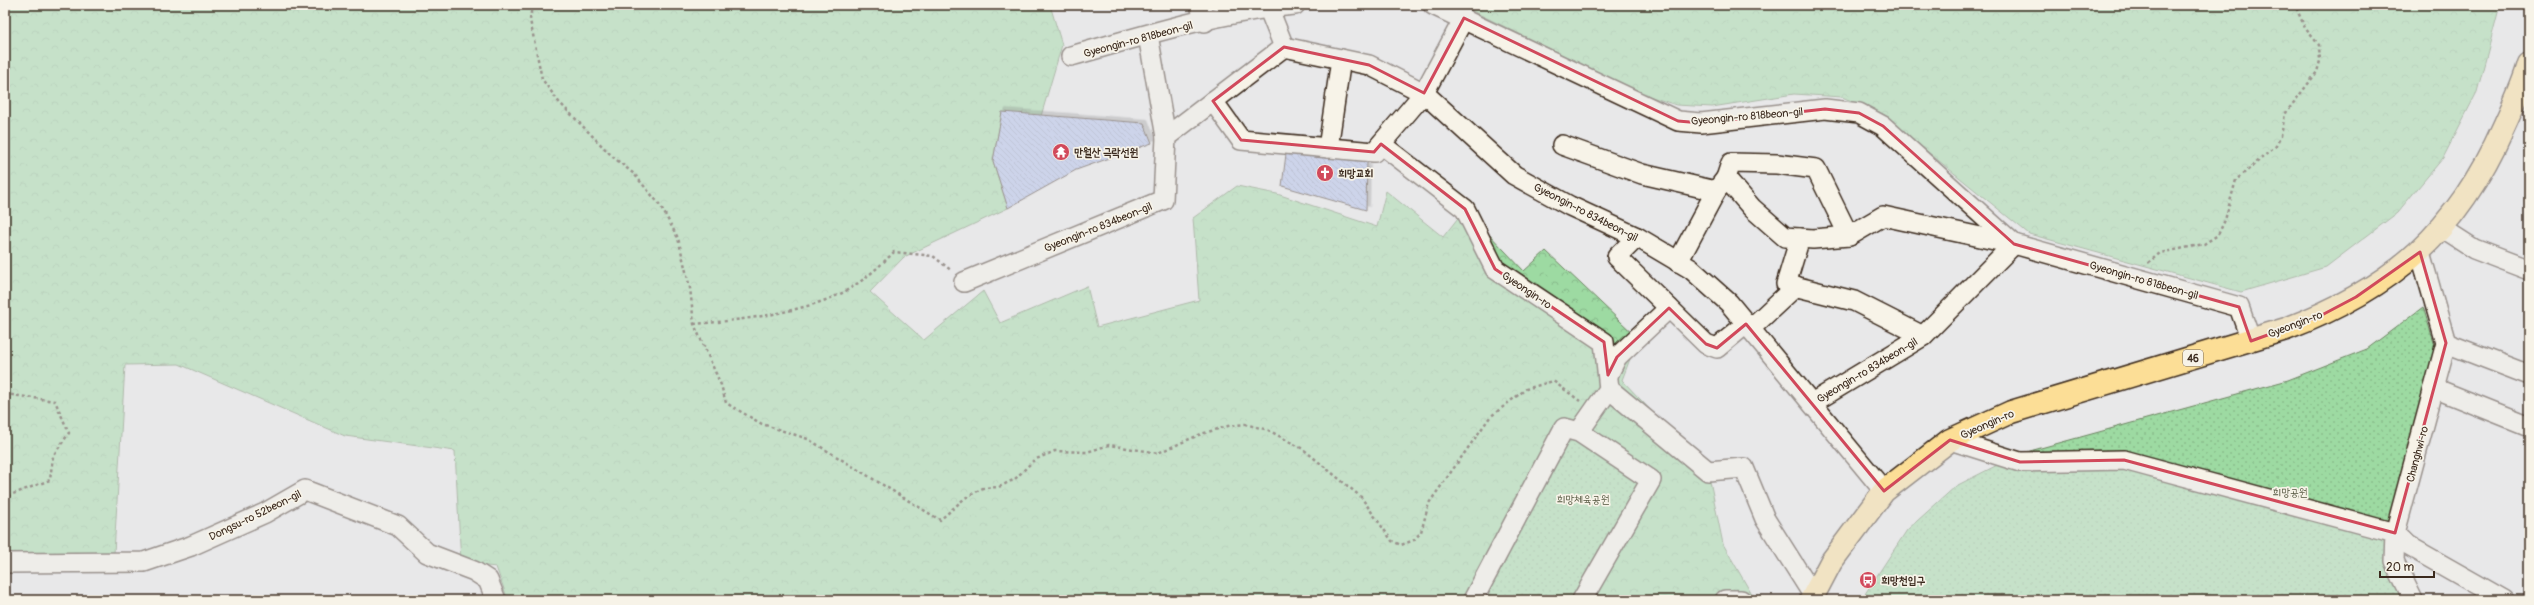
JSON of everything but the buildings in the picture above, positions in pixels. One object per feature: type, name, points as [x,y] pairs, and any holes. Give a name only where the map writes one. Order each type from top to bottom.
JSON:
[{"type":"main road","name":"Gyeongin-ro","points":[[1812,598],[1831,562],[1884,491],[1950,440],[2011,412],[2250,341],[2320,316],[2356,297],[2390,276],[2420,252],[2443,229],[2471,191],[2496,145],[2524,83],[2529,64]]},
{"type":"street","name":"Gyeongin-ro 818beon-gil","points":[[1071,56],[1148,35],[1202,13],[1295,5]]},
{"type":"street","name":"Gyeongin-ro 818beon-gil","points":[[1433,5],[1464,18],[1678,121],[1701,123],[1825,109],[1859,113],[1883,126],[2014,244]]},
{"type":"street","points":[[1148,35],[1166,137],[1284,46],[1268,7]]},
{"type":"street","points":[[1213,101],[1241,140],[1374,152],[1424,93],[1464,18]]},
{"type":"street","name":"Gyeongin-ro 834beon-gil","points":[[1284,46],[1369,65],[1424,93],[1514,175],[1570,206],[1637,237],[1691,269],[1729,303],[1884,491]]},
{"type":"street","points":[[1328,148],[1341,59]]},
{"type":"street","name":"Gyeongin-ro 834beon-gil","points":[[964,282],[1163,200],[1166,137]]},
{"type":"street","name":"Gyeongin-ro","points":[[1381,144],[1465,209],[1495,269],[1604,342],[1609,382]]},
{"type":"street","points":[[1562,145],[1642,174],[1721,185]]},
{"type":"street","points":[[1678,262],[1721,185],[1731,163],[1777,164],[1816,169],[1850,236]]},
{"type":"street","name":"Gyeongin-ro 818beon-gil","points":[[1721,185],[1752,208],[1785,237],[1800,238],[1850,236],[1883,216],[2014,244],[2239,307],[2250,341]]},
{"type":"street","points":[[2443,229],[2474,249],[2529,270]]},
{"type":"street","points":[[1637,237],[1617,257],[1706,344],[1717,348],[1748,326],[1796,286]]},
{"type":"street","points":[[1800,238],[1786,284],[1854,301],[1923,336],[2014,244]]},
{"type":"street","points":[[2420,252],[2446,343],[2529,375]]},
{"type":"street","points":[[1579,432],[1593,412],[1609,382],[1618,357],[1668,308]]},
{"type":"street","name":"Gyeongin-ro 834beon-gil","points":[[1812,403],[1923,336]]},
{"type":"street","name":"Changhwi-ro","points":[[2413,600],[2394,561],[2396,533],[2446,343]]},
{"type":"street","points":[[1609,382],[1708,471],[1744,468],[1765,519],[1789,556],[1812,598]]},
{"type":"street","points":[[2434,388],[2529,426]]},
{"type":"street","points":[[1473,600],[1564,428],[1579,432],[1651,480],[1582,600]]},
{"type":"street","name":"Gyeongin-ro","points":[[1950,440],[2020,462],[2124,460],[2396,533]]},
{"type":"street","name":"Dongsu-ro 52beon-gil","points":[[5,563],[144,562],[191,546],[265,513],[305,490],[398,526],[427,553],[474,572],[488,580],[496,600]]},
{"type":"street","points":[[2396,533],[2407,545],[2504,600]]},
{"type":"street","points":[[1725,600],[1741,600]]},
{"type":"path","points":[[532,5],[530,20],[542,79],[558,101],[613,157],[634,174],[656,200],[678,238],[690,288],[694,324],[721,385],[726,403],[762,424],[808,438],[940,520],[965,498],[983,488],[999,487],[1015,479],[1034,460],[1055,452],[1087,452],[1109,445],[1158,453],[1201,434],[1228,426],[1245,424],[1268,430],[1303,449],[1361,497],[1392,541],[1401,545],[1414,540],[1421,532],[1429,503],[1490,417],[1526,389],[1553,382],[1593,412]]},
{"type":"path","points":[[2131,277],[2160,253],[2204,244],[2218,235],[2225,220],[2236,180],[2276,146],[2281,136],[2285,114],[2317,72],[2320,61],[2319,45],[2305,28],[2294,5]]},
{"type":"path","points":[[694,324],[753,317],[806,306],[839,295],[875,270],[894,252],[934,256],[964,282]]},
{"type":"path","points":[[5,394],[55,401],[69,433],[53,456],[50,480],[5,497]]},
{"type":"highlighted area","points":[[1464,18],[1678,121],[1701,123],[1825,109],[1859,113],[1883,126],[2014,244],[2239,307],[2251,341],[2320,316],[2356,297],[2420,252],[2446,343],[2395,533],[2124,460],[2020,462],[1950,440],[1884,491],[1746,324],[1717,348],[1706,344],[1669,308],[1617,357],[1608,375],[1604,342],[1495,269],[1465,209],[1381,144],[1374,152],[1241,140],[1213,101],[1284,47],[1369,65],[1424,93]]},
{"type":"green space","points":[[5,5],[1050,5],[1062,45],[1041,116],[1002,113],[993,161],[1008,208],[904,257],[870,292],[924,340],[983,291],[1000,323],[1087,286],[1097,327],[1199,300],[1193,218],[1237,186],[1277,194],[1377,227],[1386,191],[1443,237],[1465,209],[1524,271],[1546,251],[1638,338],[1622,380],[1708,471],[1723,544],[1755,600],[508,600],[496,567],[461,563],[455,451],[345,436],[179,364],[125,365],[114,553],[5,553]]},
{"type":"green space","points":[[1460,5],[2500,5],[2477,92],[2443,158],[2397,213],[2326,267],[2241,292],[2029,234],[1880,113],[1842,97],[1794,94],[1712,107],[1676,105],[1643,94]]},
{"type":"green space","name":"희망공원","points":[[2423,307],[2436,349],[2388,559],[2407,600],[1861,600],[1907,530],[1956,486],[2019,454],[2288,380],[2367,349]]},
{"type":"green space","name":"희망체육공원","points":[[1564,428],[1651,480],[1582,600],[1473,600]]},
{"type":"place","name":"만월산 극락선원","points":[[1061,152]]},
{"type":"place","name":"희망교회","points":[[1325,173]]},
{"type":"place","name":"희망천입구","points":[[1868,580]]}]
